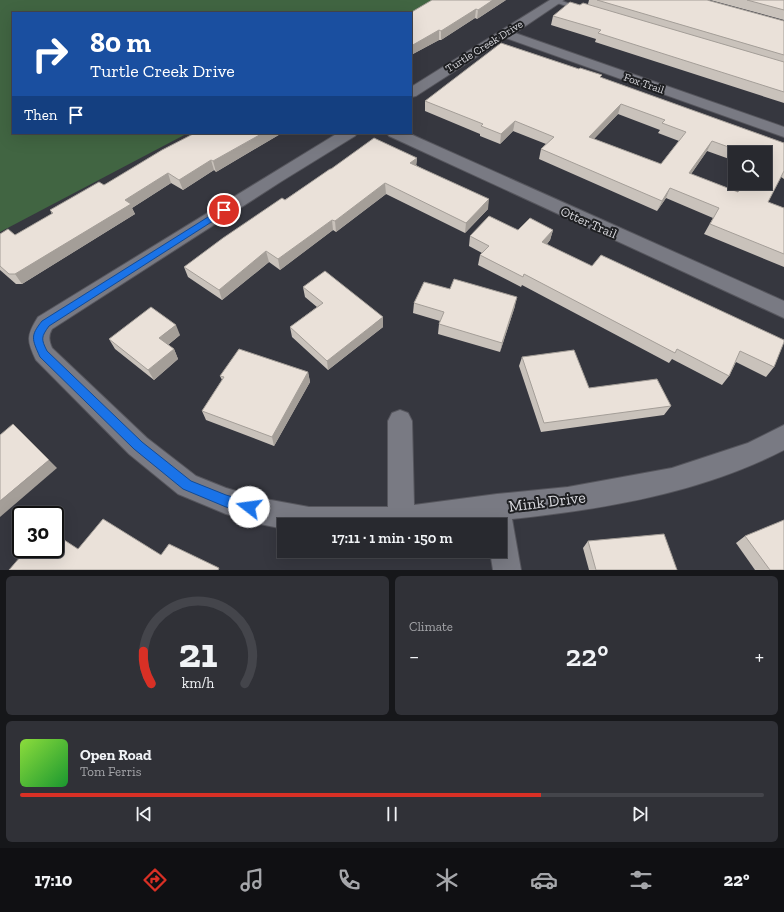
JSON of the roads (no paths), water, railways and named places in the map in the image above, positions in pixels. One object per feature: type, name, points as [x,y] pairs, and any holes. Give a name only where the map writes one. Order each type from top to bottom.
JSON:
[{"type":"street","name":"Turtle Creek Drive","points":[[412,92],[557,1]]},
{"type":"street","name":"Fox Trail","points":[[504,33],[784,132]]},
{"type":"street","name":"Mink Drive","points":[[299,518],[226,501],[187,485],[138,446],[44,354],[38,342],[38,334],[45,323],[276,177],[347,134]]},
{"type":"street","name":"Otter Trail","points":[[397,134],[784,310]]},
{"type":"street","points":[[400,421],[401,518]]},
{"type":"street","name":"Mink Drive","points":[[416,518],[497,507],[568,500],[672,480],[753,453],[784,436]]},
{"type":"street","points":[[497,507],[507,570]]},
{"type":"lane","points":[[557,1],[586,10]]}]
